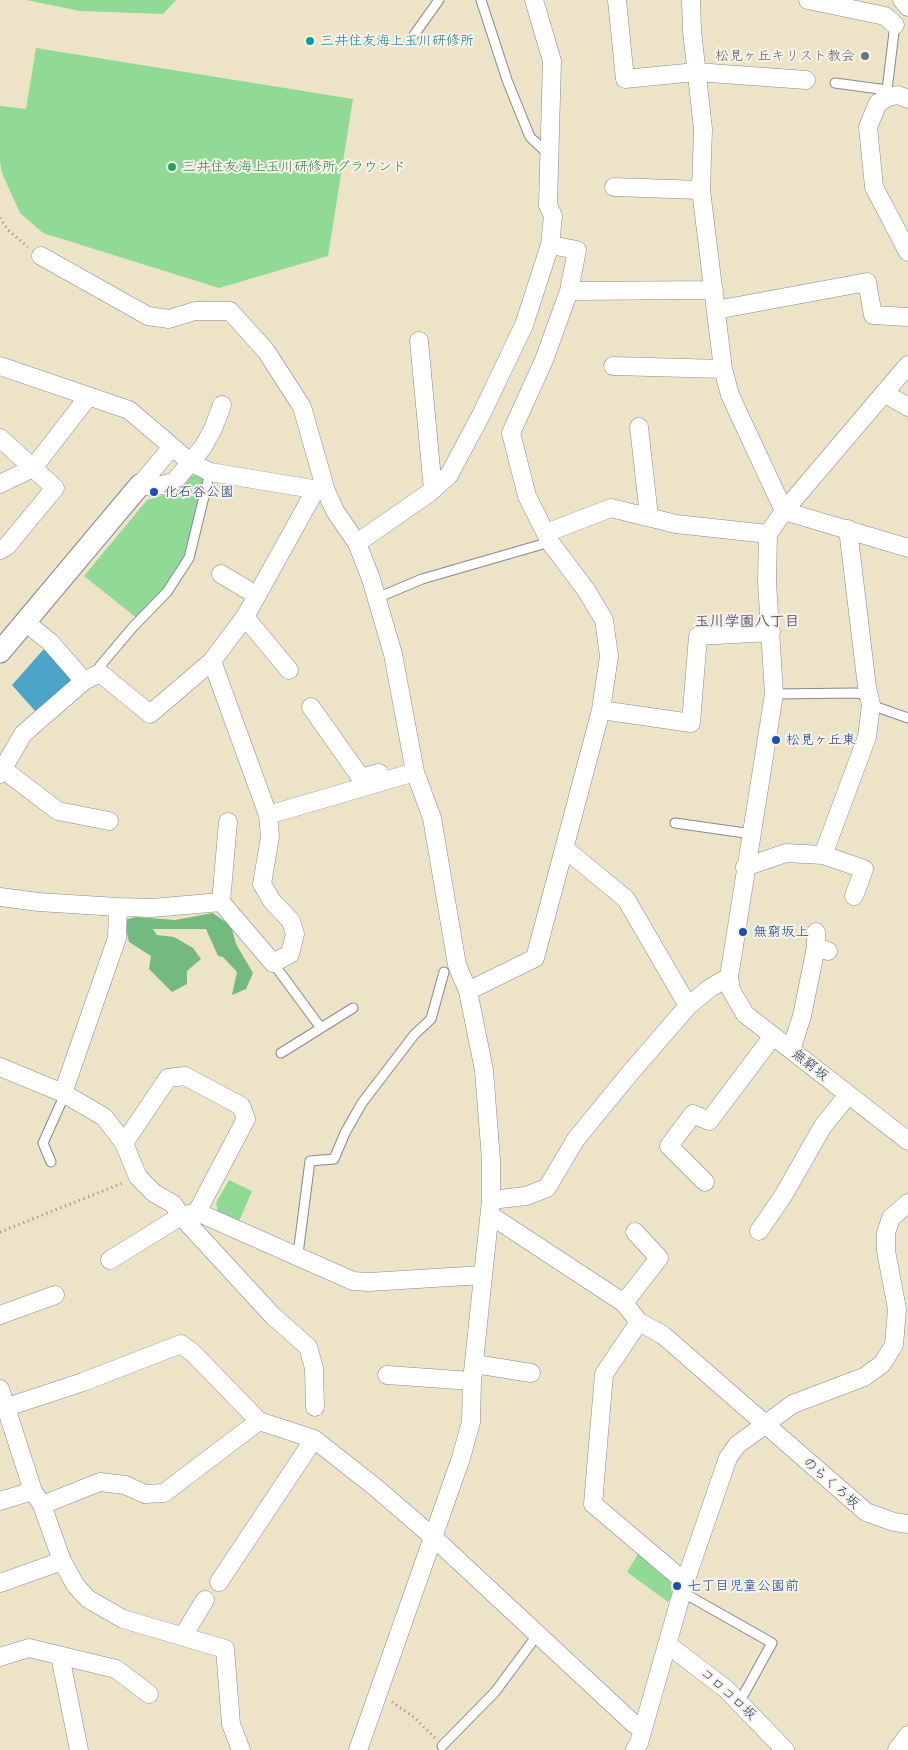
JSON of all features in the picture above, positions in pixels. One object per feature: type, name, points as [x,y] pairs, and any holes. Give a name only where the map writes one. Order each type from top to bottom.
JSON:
[{"type":"street","points":[[357,543],[433,490],[449,475],[489,399],[524,324],[550,245],[553,216],[548,205],[552,61],[534,0]]},
{"type":"street","points":[[617,0],[625,79],[696,72],[806,80]]},
{"type":"street","points":[[691,0],[696,72],[703,128],[701,190],[723,369],[730,395],[784,511],[908,548]]},
{"type":"street","points":[[808,0],[885,16],[900,17],[902,0]]},
{"type":"street","points":[[908,99],[888,93],[878,103],[868,127],[874,187],[908,252]]},
{"type":"street","points":[[614,186],[701,190]]},
{"type":"street","points":[[468,991],[535,958],[601,710],[609,656],[604,620],[586,590],[548,538],[527,496],[511,433],[558,326],[569,291],[578,250],[550,245]]},
{"type":"street","points":[[41,256],[148,316],[168,319],[194,311],[230,311],[266,351],[302,407],[321,490],[357,543],[377,598],[393,654],[414,767],[432,818],[457,965],[468,991],[484,1070],[491,1160],[491,1208],[470,1422],[461,1458],[358,1750]]},
{"type":"street","points":[[716,310],[867,282],[873,314],[908,317]]},
{"type":"street","points":[[569,291],[714,290]]},
{"type":"street","points":[[419,341],[433,490]]},
{"type":"street","points":[[491,1208],[547,1188],[576,1139],[688,1006],[710,988],[729,977],[774,694],[767,582],[768,534],[784,511],[908,365]]},
{"type":"street","points":[[0,366],[129,410],[190,462],[210,472],[321,490]]},
{"type":"street","points":[[613,366],[723,369]]},
{"type":"street","points":[[884,394],[908,407]]},
{"type":"street","points":[[0,484],[33,468],[88,397]]},
{"type":"street","points":[[140,485],[153,487],[174,482],[210,435],[222,405]]},
{"type":"street","points":[[639,428],[649,516]]},
{"type":"street","points":[[0,438],[55,488],[7,546],[0,550]]},
{"type":"street","points":[[0,652],[172,447]]},
{"type":"street","points":[[109,821],[58,811],[1,770],[23,734],[84,681],[100,673],[150,714],[212,661],[245,617],[256,595],[321,490]]},
{"type":"street","points":[[548,538],[611,508],[676,524],[768,534]]},
{"type":"street","points":[[823,854],[867,737],[871,705],[867,687],[848,529]]},
{"type":"street","points":[[221,574],[256,595]]},
{"type":"street","points":[[245,617],[289,670]]},
{"type":"street","points":[[25,622],[50,642],[84,681]]},
{"type":"street","points":[[601,710],[691,723],[698,636],[771,632]]},
{"type":"street","points":[[212,661],[268,815],[270,837],[262,884],[272,901],[290,921],[295,934],[290,954],[273,963],[221,902],[228,822]]},
{"type":"street","points":[[311,707],[361,778],[414,767]]},
{"type":"street","points":[[268,815],[414,767]]},
{"type":"street","points":[[564,848],[626,899],[688,1006]]},
{"type":"street","points":[[745,867],[786,853],[823,854],[864,869],[854,896]]},
{"type":"street","points":[[0,897],[38,902],[152,908],[221,902]]},
{"type":"street","points":[[64,1093],[117,938],[118,907]]},
{"type":"street","points":[[791,1050],[802,1016],[820,943]]},
{"type":"street","name":"無窮坂","points":[[729,977],[731,990],[738,1005],[745,1014],[908,1142]]},
{"type":"street","points":[[705,1182],[669,1146],[693,1114],[709,1121],[773,1036]]},
{"type":"street","points":[[0,1067],[64,1093],[104,1117],[124,1143],[138,1177],[154,1193],[189,1214],[298,1254],[353,1281],[370,1282],[483,1275]]},
{"type":"street","points":[[110,1260],[189,1214],[246,1119],[241,1106],[184,1076],[168,1078],[124,1143]]},
{"type":"street","points":[[759,1231],[783,1196],[823,1126],[848,1095]]},
{"type":"street","points":[[634,1750],[639,1743],[644,1727],[684,1587],[728,1458],[736,1445],[793,1404],[864,1378],[882,1364],[894,1345],[898,1327],[897,1309],[886,1250],[886,1233],[891,1218],[908,1203]]},
{"type":"street","points":[[491,1208],[624,1303],[639,1322],[604,1374],[593,1504],[684,1587]]},
{"type":"street","points":[[189,1214],[272,1315],[308,1347],[314,1368],[315,1407]]},
{"type":"street","points":[[624,1303],[659,1258],[635,1232]]},
{"type":"street","points":[[0,1315],[55,1295]]},
{"type":"street","name":"のらくろ坂","points":[[639,1322],[663,1335],[866,1512],[894,1522],[908,1524]]},
{"type":"street","points":[[241,1750],[231,1724],[225,1649],[132,1622],[103,1608],[88,1598],[76,1586],[62,1561],[2,1397],[83,1382],[181,1344],[193,1353],[259,1422],[314,1439],[433,1537],[634,1724],[644,1727]]},
{"type":"street","points":[[387,1375],[474,1372],[531,1373]]},
{"type":"street","points":[[0,1501],[38,1498],[100,1482],[125,1486],[145,1494],[164,1493],[259,1422]]},
{"type":"street","points":[[219,1582],[314,1439]]},
{"type":"street","points":[[0,1583],[62,1561]]},
{"type":"street","points":[[183,1636],[205,1600]]},
{"type":"street","name":"コロコロ坂","points":[[667,1644],[740,1702],[785,1750]]},
{"type":"street","points":[[0,1657],[29,1648],[116,1669],[148,1694]]},
{"type":"street","points":[[60,1656],[79,1750]]},
{"type":"street","points":[[897,1750],[908,1735]]},
{"type":"lane","points":[[414,35],[439,0]]},
{"type":"lane","points":[[481,0],[507,80],[530,137],[550,156]]},
{"type":"lane","points":[[835,83],[888,93],[900,17]]},
{"type":"lane","points":[[100,673],[100,666],[132,627],[167,592],[189,558],[210,472]]},
{"type":"lane","points":[[377,598],[422,579],[548,538]]},
{"type":"lane","points":[[774,694],[862,694],[871,705],[908,718]]},
{"type":"lane","points":[[675,823],[752,834]]},
{"type":"lane","points":[[273,963],[321,1028]]},
{"type":"lane","points":[[298,1254],[310,1160],[334,1159],[362,1103],[414,1035],[431,1019],[444,972]]},
{"type":"lane","points":[[281,1053],[353,1008]]},
{"type":"lane","points":[[51,1162],[43,1143],[64,1093]]},
{"type":"lane","points":[[684,1587],[772,1643],[740,1702]]},
{"type":"lane","points":[[442,1746],[495,1692],[538,1634]]},
{"type":"path","points":[[0,218],[8,230],[41,256]]},
{"type":"path","points":[[0,1232],[138,1177]]},
{"type":"path","points":[[379,1694],[415,1718],[442,1746]]},
{"type":"green space","points":[[26,0],[176,0],[163,14],[80,11]]},
{"type":"green space","name":"三井住友海上玉川研修所グラウンド","points":[[36,48],[353,99],[328,256],[219,288],[43,233],[20,213],[2,173],[0,162],[0,106],[26,109]]},
{"type":"green space","points":[[197,475],[207,481],[186,559],[165,589],[138,619],[84,576],[147,500],[178,491],[190,476]]},
{"type":"green space","points":[[213,913],[231,926],[236,944],[253,973],[246,989],[232,995],[237,972],[223,957],[218,956],[206,929],[153,929],[157,935],[174,937],[193,948],[201,959],[187,971],[187,984],[172,992],[149,969],[151,956],[129,942],[124,920],[136,917],[175,920]]},
{"type":"green space","points":[[229,1180],[252,1191],[238,1224],[218,1213],[216,1203]]},
{"type":"green space","points":[[638,1554],[671,1580],[672,1596],[668,1602],[627,1572]]},
{"type":"water","points":[[43,650],[46,650],[70,677],[70,683],[36,712],[12,685]]},
{"type":"place","name":"三井住友海上玉川研修所","points":[[310,41]]},
{"type":"place","name":"松見ヶ丘キリスト教会","points":[[865,56]]},
{"type":"place","name":"三井住友海上玉川研修所グラウンド","points":[[172,167]]},
{"type":"place","name":"化石谷公園","points":[[154,492]]},
{"type":"place","name":"松見ヶ丘東","points":[[776,740]]},
{"type":"place","name":"無窮坂上","points":[[743,932]]},
{"type":"place","name":"七丁目児童公園前","points":[[677,1586]]},
{"type":"district","name":"玉川学園八丁目","points":[[747,622]]}]
